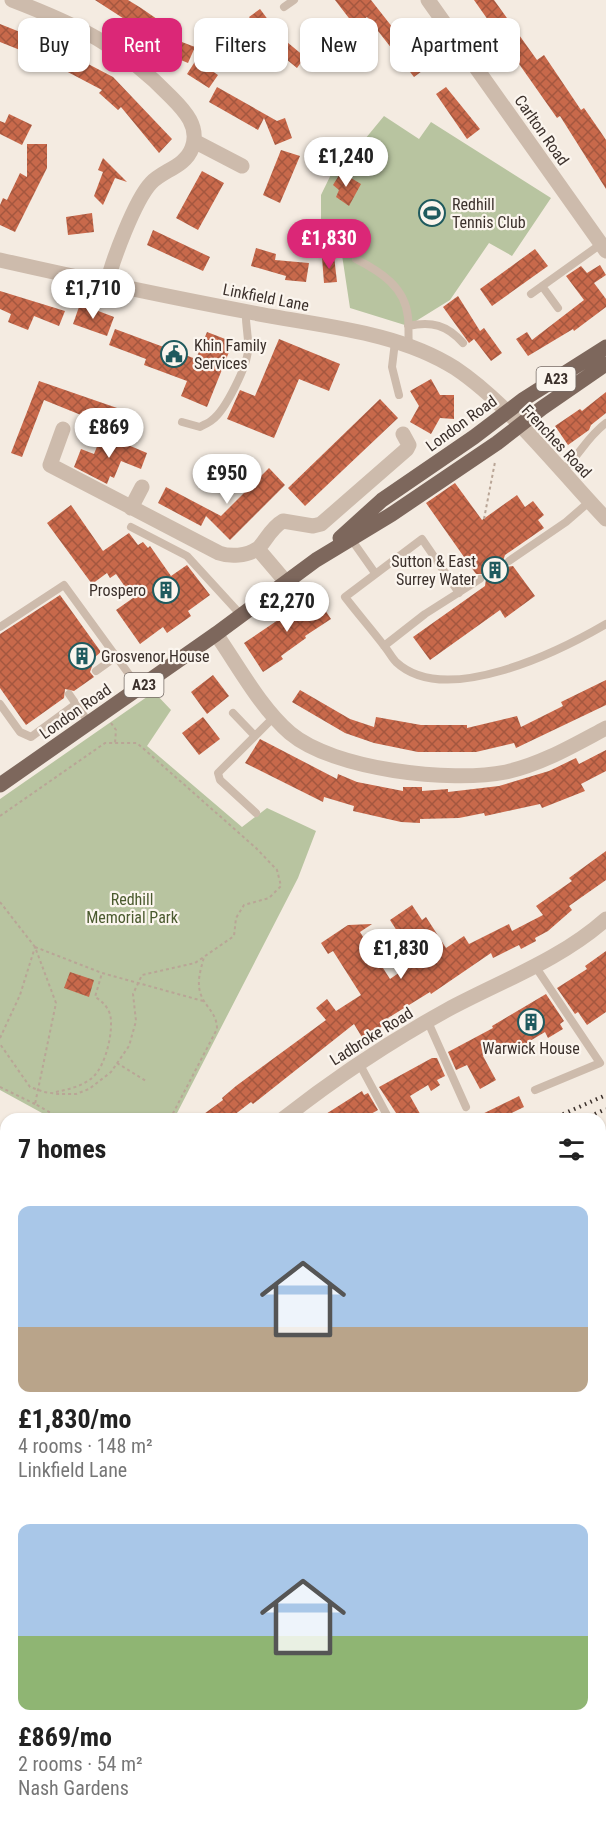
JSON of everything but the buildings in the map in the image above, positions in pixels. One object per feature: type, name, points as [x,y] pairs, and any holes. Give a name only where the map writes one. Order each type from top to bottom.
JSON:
[{"type":"main road","name":"London Road","points":[[316,560],[382,500],[606,346]]},
{"type":"main road","name":"London Road","points":[[0,785],[216,634],[316,560],[392,514],[606,364]]},
{"type":"street","points":[[12,0],[67,21],[134,61],[185,111],[192,122],[194,141],[186,158],[156,178],[145,192],[116,256],[107,284]]},
{"type":"street","name":"Carlton Road","points":[[428,0],[603,247]]},
{"type":"street","points":[[194,141],[242,166]]},
{"type":"street","name":"Linkfield Lane","points":[[0,260],[402,344],[455,369],[507,412]]},
{"type":"street","name":"Frenches Road","points":[[507,412],[560,472],[606,519]]},
{"type":"street","points":[[63,429],[50,465],[227,556],[258,549],[274,526],[283,521],[313,526],[321,524],[407,449],[409,446],[403,434]]},
{"type":"street","points":[[131,508],[142,487]]},
{"type":"street","points":[[258,549],[286,582]]},
{"type":"street","points":[[216,634],[274,717],[291,734],[323,750],[374,768],[453,777],[516,769],[548,758],[606,728]]},
{"type":"street","name":"Ladbroke Road","points":[[291,1113],[359,1063],[428,1022],[569,947],[606,919]]},
{"type":"lane","points":[[284,7],[294,0]]},
{"type":"lane","points":[[531,294],[603,247]]},
{"type":"lane","points":[[356,259],[379,271],[392,283],[406,307],[408,326],[392,368],[399,395]]},
{"type":"lane","points":[[542,286],[558,308]]},
{"type":"lane","points":[[182,422],[200,427],[213,420],[223,406],[244,367],[249,350],[246,311]]},
{"type":"lane","points":[[408,326],[428,323],[440,325],[453,332],[463,343]]},
{"type":"lane","points":[[560,472],[577,457],[589,437],[606,423]]},
{"type":"lane","points":[[509,561],[566,522],[589,502]]},
{"type":"lane","points":[[131,527],[187,556],[241,615]]},
{"type":"lane","points":[[351,539],[375,573]]},
{"type":"lane","points":[[459,593],[422,539],[345,597],[397,663],[421,675],[442,680],[504,671],[569,644],[606,624]]},
{"type":"lane","points":[[384,646],[425,614],[480,579]]},
{"type":"lane","points":[[0,627],[64,585],[139,688]]},
{"type":"lane","points":[[96,671],[117,656]]},
{"type":"lane","points":[[69,694],[89,723]]},
{"type":"lane","points":[[0,704],[25,736],[31,736],[76,704]]},
{"type":"lane","points":[[232,713],[255,736]]},
{"type":"lane","points":[[256,813],[218,776],[274,717]]},
{"type":"lane","points":[[535,966],[600,1063],[535,1090]]},
{"type":"lane","points":[[428,1022],[466,1107]]},
{"type":"lane","points":[[359,1063],[386,1113]]},
{"type":"path","points":[[484,519],[496,453]]},
{"type":"path","points":[[104,713],[116,730],[115,743]]},
{"type":"path","points":[[0,816],[105,743],[137,743],[256,848],[277,870],[281,886],[269,898],[244,905],[236,918],[234,936],[204,957],[177,969],[142,975],[133,994],[136,1021],[129,1046],[111,1072],[88,1089],[76,1094],[53,1093],[30,1087],[0,1044]]},
{"type":"path","points":[[0,902],[35,948],[56,1003],[35,1104],[37,1105]]},
{"type":"path","points":[[35,948],[102,973],[204,1001]]},
{"type":"path","points":[[0,1038],[20,996],[35,948]]},
{"type":"path","points":[[173,1113],[217,1029],[217,1018],[204,1001],[199,981],[204,957]]},
{"type":"path","points":[[53,1093],[81,1085],[101,1068],[111,1027],[110,1014],[104,1003],[95,997],[102,973]]},
{"type":"path","points":[[117,1063],[146,1081]]},
{"type":"path","points":[[0,1087],[51,1113]]},
{"type":"path","points":[[606,1191],[606,1199]]},
{"type":"green space","name":"Redhill Tennis Club","points":[[384,116],[419,139],[431,122],[551,198],[512,256],[489,243],[450,300],[408,326],[350,308],[342,255],[321,254],[321,195],[339,158],[356,150]]},
{"type":"green space","name":"Redhill Memorial Park","points":[[154,692],[171,710],[147,746],[242,827],[267,808],[316,831],[298,878],[177,1113],[42,1113],[0,1090],[0,799]]},
{"type":"railway","points":[[566,1113],[606,1095]]},
{"type":"railway","points":[[597,1113],[606,1109]]},
{"type":"place","name":"Redhill Tennis Club","points":[[432,213]]},
{"type":"place","name":"Khin Family Services","points":[[174,354]]},
{"type":"place","name":"Sutton & East Surrey Water","points":[[495,570]]},
{"type":"place","name":"Prospero","points":[[166,590]]},
{"type":"place","name":"Grosvenor House","points":[[82,656]]},
{"type":"place","name":"Warwick House","points":[[531,1022]]}]
